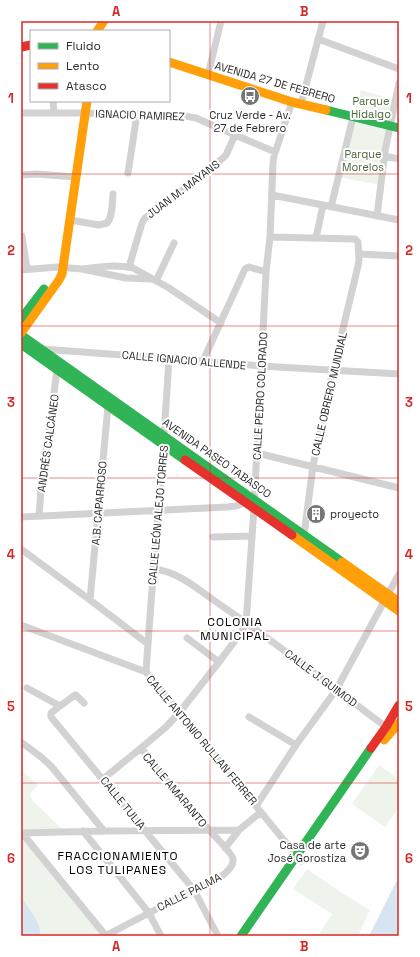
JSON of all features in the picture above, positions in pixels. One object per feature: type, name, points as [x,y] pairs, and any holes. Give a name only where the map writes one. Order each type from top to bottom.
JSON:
[{"type":"main road","points":[[98,30],[104,21]]},
{"type":"main road","name":"AVENIDA 27 DE FEBRERO","points":[[170,62],[296,103],[394,126]]},
{"type":"main road","points":[[21,334],[59,280],[82,113],[81,102]]},
{"type":"main road","points":[[82,113],[87,102]]},
{"type":"main road","points":[[21,319],[60,268],[70,220],[73,177]]},
{"type":"main road","name":"AVENIDA PASEO TABASCO","points":[[21,334],[164,436],[251,503],[304,535],[386,597],[399,611]]},
{"type":"main road","name":"AVENIDA PASEO TABASCO","points":[[21,344],[164,445],[251,503],[386,597],[399,602]]},
{"type":"main road","points":[[250,936],[298,858],[386,727],[399,705]]},
{"type":"main road","points":[[242,936],[399,718]]},
{"type":"main road","points":[[381,743],[399,723]]},
{"type":"street","points":[[208,75],[221,21]]},
{"type":"street","name":"CALLE PEDRO COLORADO","points":[[103,779],[166,727],[180,713],[220,662],[243,630],[246,622],[252,536],[251,503],[257,453],[273,164],[276,152],[296,103],[323,21]]},
{"type":"street","points":[[318,39],[399,68]]},
{"type":"street","points":[[378,216],[384,156],[394,126],[399,83]]},
{"type":"street","points":[[53,102],[54,113]]},
{"type":"street","name":"IGNACIO RAMIREZ","points":[[21,113],[136,114],[190,117],[276,152]]},
{"type":"street","points":[[128,173],[136,114]]},
{"type":"street","points":[[331,207],[353,117]]},
{"type":"street","name":"JUAN M. MAYANS","points":[[129,267],[143,220],[223,158],[226,155],[235,135]]},
{"type":"street","points":[[384,156],[399,159]]},
{"type":"street","points":[[21,175],[36,174],[73,177]]},
{"type":"street","points":[[70,220],[99,224],[107,223],[111,213],[113,194]]},
{"type":"street","points":[[272,195],[399,220]]},
{"type":"street","points":[[316,238],[323,205]]},
{"type":"street","points":[[22,236],[24,270],[60,268],[82,269],[113,266],[129,267],[138,270],[169,288],[221,323]]},
{"type":"street","points":[[270,237],[356,239],[358,242],[359,254],[399,256]]},
{"type":"street","points":[[153,280],[174,243]]},
{"type":"street","name":"CALLE OBRERO MUNDIAL","points":[[304,535],[313,466],[359,254]]},
{"type":"street","points":[[202,360],[221,323],[245,269],[249,267],[266,272]]},
{"type":"street","points":[[82,269],[126,278],[153,280]]},
{"type":"street","name":"CALLE IGNACIO ALLENDE","points":[[42,349],[202,360],[261,366],[399,374]]},
{"type":"street","name":"CALLE LEÓN ALEJO TORRES","points":[[146,672],[164,445],[169,358]]},
{"type":"street","name":"ANDRÉS CALCÁNEO","points":[[39,516],[41,490],[58,370]]},
{"type":"street","name":"A.B. CAPARROSO","points":[[90,600],[108,406]]},
{"type":"street","points":[[257,453],[399,488]]},
{"type":"street","points":[[21,517],[231,507],[251,503]]},
{"type":"street","points":[[213,537],[252,536]]},
{"type":"street","points":[[21,549],[148,644]]},
{"type":"street","name":"CALLE J. GUIMOD","points":[[153,569],[168,572],[183,579],[246,622],[386,727]]},
{"type":"street","points":[[225,848],[239,830],[259,809],[296,745],[336,690],[399,574]]},
{"type":"street","name":"CALLE ANTONIO RULLAN FERRER","points":[[21,625],[146,672],[298,858]]},
{"type":"street","points":[[187,638],[220,662]]},
{"type":"street","points":[[27,688],[60,706],[75,695],[84,703]]},
{"type":"street","name":"CALLE TULIA","points":[[60,706],[51,713],[51,717],[194,890],[218,936]]},
{"type":"street","points":[[248,717],[296,745]]},
{"type":"street","points":[[21,742],[48,763],[104,831]]},
{"type":"street","name":"CALLE AMARANTO","points":[[141,748],[210,831]]},
{"type":"street","points":[[22,833],[239,830]]},
{"type":"street","name":"CALLE PALMA","points":[[106,936],[222,876],[229,869],[232,865],[232,855],[210,831]]},
{"type":"street","points":[[83,832],[149,913],[161,936]]},
{"type":"street","points":[[22,833],[106,936]]},
{"type":"green space","name":"Parque Morelos","points":[[361,90],[395,100],[381,185],[338,177]]},
{"type":"green space","points":[[379,765],[399,779],[399,807],[385,827],[352,804]]},
{"type":"green space","points":[[21,770],[38,785],[30,794],[32,800],[62,829],[21,830]]},
{"type":"green space","points":[[21,833],[106,936],[21,936]]},
{"type":"green space","points":[[307,869],[370,910],[358,936],[318,936],[332,914],[293,889]]},
{"type":"water","points":[[399,876],[399,936],[369,936]]},
{"type":"water","points":[[21,897],[36,920],[41,936],[21,936]]},
{"type":"traffic: fast","points":[[326,110],[399,128]]},
{"type":"traffic: fast","points":[[21,319],[44,289]]},
{"type":"traffic: fast","points":[[21,335],[342,562]]},
{"type":"traffic: fast","points":[[21,344],[185,460]]},
{"type":"traffic: fast","points":[[241,936],[371,748]]},
{"type":"traffic: slow","points":[[98,30],[104,21]]},
{"type":"traffic: slow","points":[[170,62],[292,102],[326,110]]},
{"type":"traffic: slow","points":[[21,333],[62,274],[87,102]]},
{"type":"traffic: slow","points":[[292,535],[399,611]]},
{"type":"traffic: slow","points":[[342,562],[399,602]]},
{"type":"traffic: slow","points":[[384,740],[399,723]]},
{"type":"traffic: jam","points":[[21,47],[30,45]]},
{"type":"traffic: jam","points":[[185,460],[292,535]]},
{"type":"traffic: jam","points":[[371,748],[399,705]]},
{"type":"place","name":"Cruz Verde - Av. 27 de Febrero","points":[[250,96]]},
{"type":"place","name":"proyecto","points":[[316,514]]},
{"type":"place","name":"Casa de arte José Gorostiza","points":[[360,851]]},
{"type":"district","name":"COLONIA MUNICIPAL","points":[[235,629]]},
{"type":"district","name":"FRACCIONAMIENTO LOS TULIPANES","points":[[118,863]]},
{"type":"park label","name":"Parque Hidalgo","points":[[371,107]]}]
